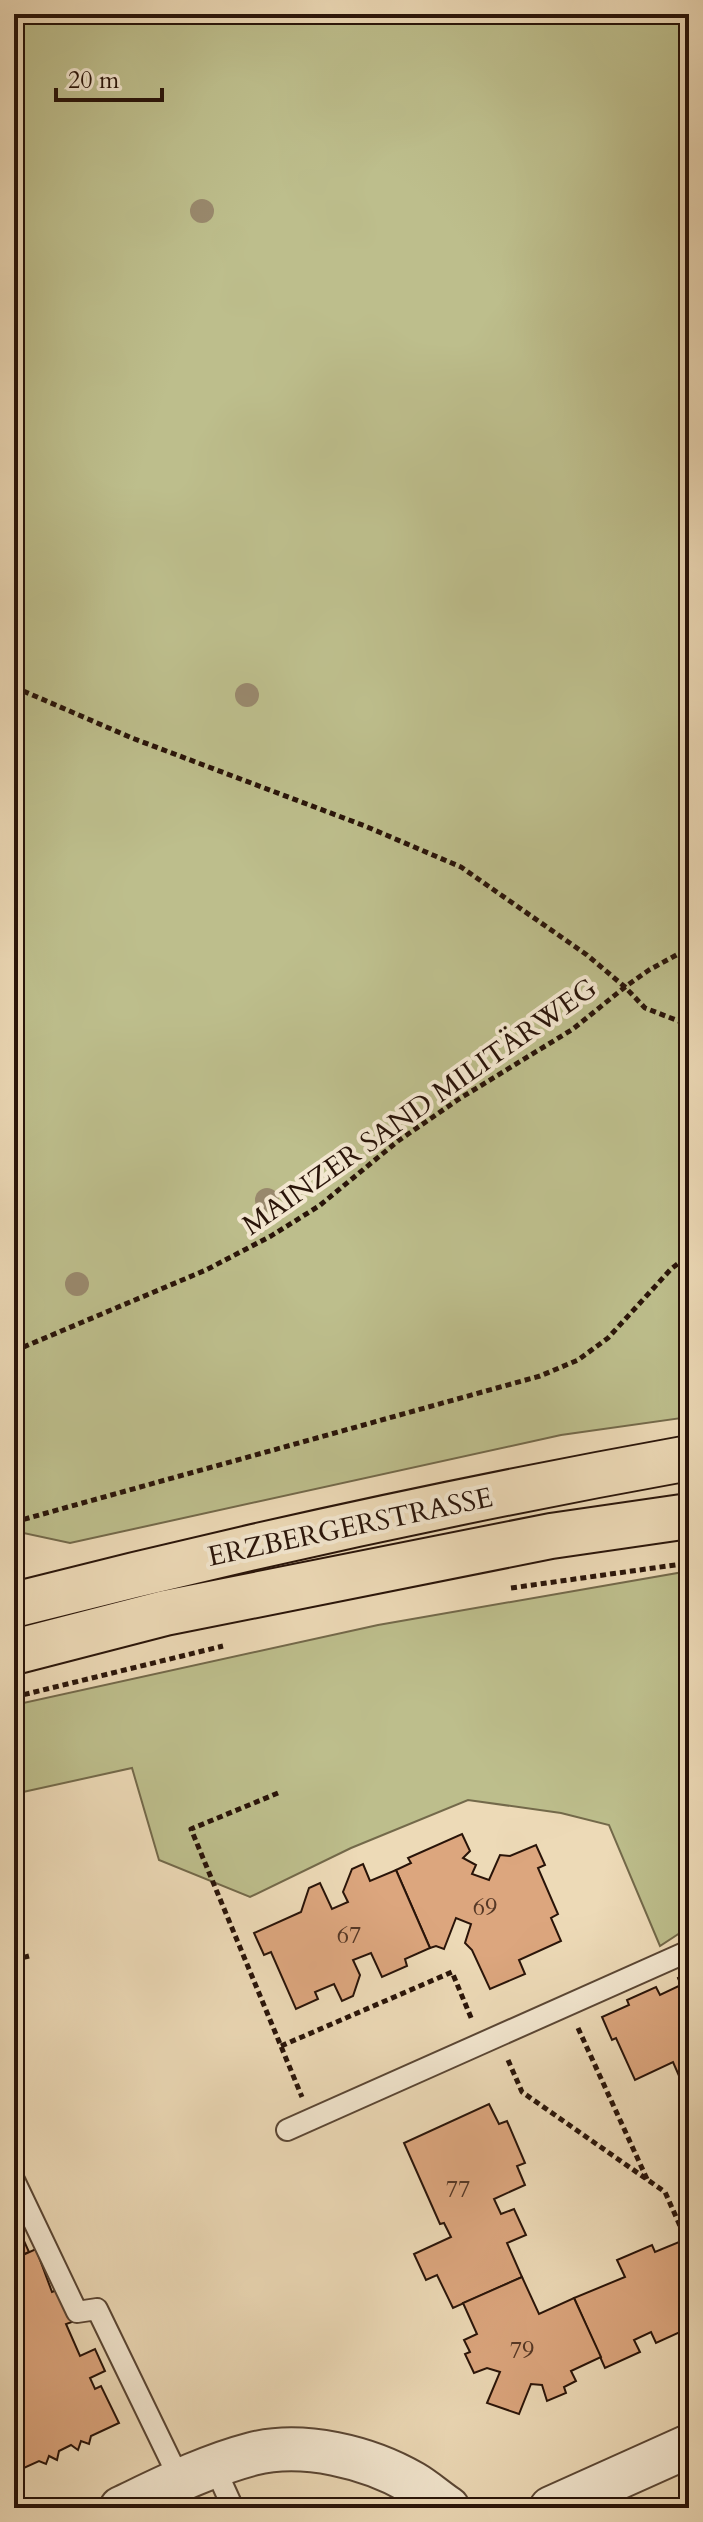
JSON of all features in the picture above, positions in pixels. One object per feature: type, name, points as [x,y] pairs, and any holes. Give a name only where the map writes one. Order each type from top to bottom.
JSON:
[{"type":"main road","name":"ERZBERGERSTRASSE","points":[[14,1605],[161,1568],[443,1505],[689,1458]]},
{"type":"main road","name":"ERZBERGERSTRASSE","points":[[14,1652],[165,1613],[535,1539],[689,1516]]},
{"type":"street","points":[[551,2508],[689,2446]]},
{"type":"street","points":[[121,2508],[197,2473],[255,2453],[311,2448],[361,2461],[412,2482],[448,2508]]},
{"type":"lane","points":[[287,2130],[689,1951]]},
{"type":"lane","points":[[14,2180],[77,2312],[97,2309],[197,2473],[233,2508]]},
{"type":"path","points":[[14,687],[132,738],[365,826],[461,867],[587,955],[625,987]]},
{"type":"path","name":"MAINZER SAND MILITÄRWEG","points":[[14,1351],[206,1270],[271,1236],[319,1206],[398,1141],[459,1099],[573,1029],[625,987],[689,948]]},
{"type":"path","name":"MAINZER SAND MILITÄRWEG","points":[[625,987],[645,1008],[689,1025]]},
{"type":"path","points":[[14,1522],[540,1376],[578,1360],[608,1338],[650,1291],[689,1255]]},
{"type":"path","points":[[501,1589],[689,1563]]},
{"type":"path","points":[[14,1697],[225,1645]]},
{"type":"path","points":[[278,1793],[191,1829],[311,2119]]},
{"type":"path","points":[[14,1960],[29,1956]]},
{"type":"path","points":[[281,2046],[452,1972],[522,2092],[665,2192],[689,2246]]},
{"type":"path","points":[[568,2005],[648,2180]]},
{"type":"green space","points":[[14,14],[689,14],[689,1417],[561,1435],[70,1543],[14,1531]]},
{"type":"green space","points":[[689,1571],[689,1758],[686,1760],[689,1768],[689,1927],[660,1946],[609,1825],[561,1813],[468,1800],[351,1848],[250,1897],[159,1860],[132,1768],[14,1794],[14,1705],[378,1625]]},
{"type":"building","points":[[462,1834],[470,1851],[463,1858],[476,1865],[472,1874],[489,1880],[500,1855],[510,1856],[536,1845],[545,1865],[538,1868],[558,1914],[551,1918],[561,1941],[519,1960],[525,1974],[490,1989],[472,1950],[465,1943],[471,1924],[456,1918],[444,1949],[436,1946],[430,1948],[396,1870],[411,1863],[408,1858]]},
{"type":"building","points":[[363,1864],[370,1881],[396,1870],[430,1948],[405,1959],[407,1966],[382,1977],[371,1953],[353,1960],[360,1975],[353,1996],[342,2001],[334,1984],[315,1992],[318,1999],[296,2009],[271,1952],[264,1955],[254,1933],[301,1912],[309,1888],[320,1883],[332,1909],[348,1902],[343,1892],[352,1869]]},
{"type":"building","points":[[689,1973],[689,2073],[680,2078],[673,2062],[635,2080],[616,2038],[612,2040],[602,2017],[629,2005],[627,2000],[656,1987],[660,1995],[681,1985],[678,1978]]},
{"type":"building","points":[[489,2104],[499,2124],[507,2121],[525,2163],[517,2166],[525,2185],[494,2199],[501,2214],[514,2209],[526,2235],[507,2243],[522,2277],[453,2308],[437,2275],[426,2280],[414,2254],[451,2237],[444,2223],[440,2224],[404,2143]]},
{"type":"building","points":[[14,2219],[29,2252],[14,2259]]},
{"type":"building","points":[[679,2242],[689,2264],[689,2328],[656,2343],[651,2332],[634,2340],[640,2352],[605,2368],[574,2298],[625,2277],[617,2260],[652,2245],[655,2252]]},
{"type":"building","points":[[36,2249],[52,2292],[57,2290],[72,2322],[66,2324],[80,2356],[95,2349],[105,2371],[90,2378],[95,2389],[101,2386],[119,2423],[91,2436],[89,2444],[81,2441],[78,2450],[71,2445],[59,2451],[57,2460],[49,2456],[46,2464],[39,2461],[15,2472],[14,2259]]},
{"type":"building","points":[[522,2277],[539,2314],[574,2298],[601,2357],[571,2371],[576,2381],[564,2387],[566,2393],[547,2401],[542,2385],[531,2384],[519,2414],[487,2403],[500,2372],[487,2368],[474,2373],[465,2354],[470,2352],[464,2340],[477,2334],[463,2303]]}]
